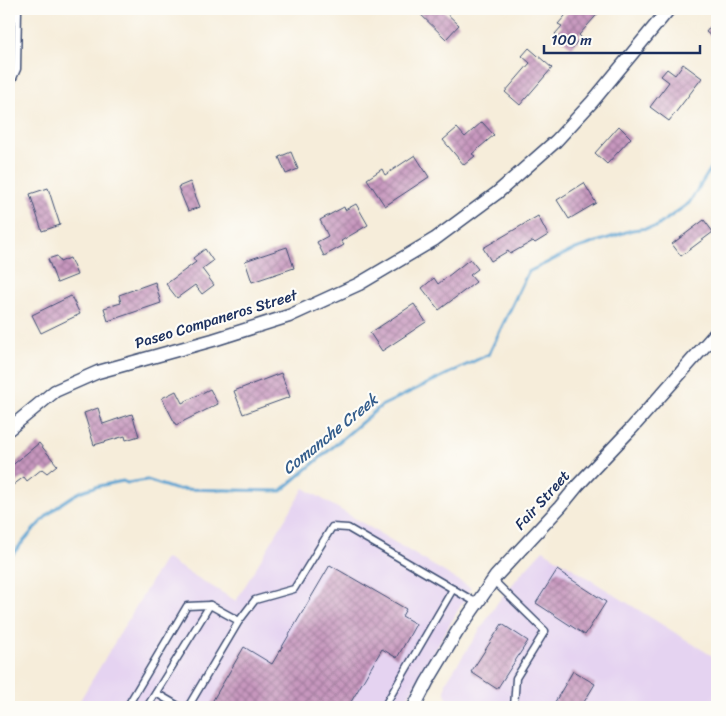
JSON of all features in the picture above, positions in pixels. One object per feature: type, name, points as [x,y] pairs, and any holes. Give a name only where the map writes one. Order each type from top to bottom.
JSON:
[{"type":"street","name":"Paseo Companeros Street","points":[[9,429],[55,391],[98,372],[213,340],[289,316],[359,284],[435,239],[497,193],[556,141],[592,102],[669,9]]},
{"type":"street","name":"Fair Street","points":[[416,707],[427,682],[457,632],[493,580],[717,332]]},
{"type":"lane","points":[[9,86],[16,69],[18,9]]},
{"type":"lane","points":[[188,707],[239,621],[255,600],[294,589],[332,527],[348,528],[477,603]]},
{"type":"lane","points":[[493,580],[545,631],[516,678],[514,707]]},
{"type":"lane","points":[[384,707],[453,589]]},
{"type":"lane","points":[[127,707],[187,606],[210,605],[239,621]]},
{"type":"lane","points":[[148,707],[210,605]]},
{"type":"lane","points":[[156,693],[180,707]]},
{"type":"shaded area","points":[[304,488],[471,588],[402,707],[76,707],[165,558],[236,601]]},
{"type":"shaded area","points":[[543,550],[717,659],[717,707],[456,707],[448,701],[445,693],[446,682],[498,602]]},
{"type":"building","points":[[415,9],[442,9],[459,25],[446,39]]},
{"type":"building","points":[[571,9],[602,9],[579,35],[581,37],[572,48],[555,34],[562,26],[558,24]]},
{"type":"building","points":[[717,18],[717,41],[706,32]]},
{"type":"building","points":[[529,48],[552,68],[520,105],[505,92],[530,63],[522,56]]},
{"type":"building","points":[[683,64],[702,78],[669,121],[650,107],[669,82],[661,76],[667,69],[675,75]]},
{"type":"building","points":[[482,122],[494,135],[472,154],[475,156],[464,165],[443,140],[457,128],[465,137]]},
{"type":"building","points":[[619,126],[631,138],[607,164],[595,153]]},
{"type":"building","points":[[291,152],[298,169],[286,174],[279,157]]},
{"type":"building","points":[[415,155],[429,177],[385,206],[367,179],[382,169],[385,175]]},
{"type":"building","points":[[190,182],[200,207],[188,211],[178,187]]},
{"type":"building","points":[[584,183],[596,203],[569,219],[557,200]]},
{"type":"building","points":[[48,188],[60,225],[42,231],[30,194]]},
{"type":"building","points":[[356,204],[368,225],[341,241],[344,245],[324,256],[317,242],[328,236],[320,220],[344,207],[345,210]]},
{"type":"building","points":[[538,216],[548,235],[510,254],[508,251],[491,261],[483,248]]},
{"type":"building","points":[[704,220],[713,232],[681,256],[672,244]]},
{"type":"building","points":[[287,247],[294,268],[252,282],[245,261]]},
{"type":"building","points":[[205,249],[213,261],[202,269],[214,285],[202,294],[195,285],[177,298],[166,284],[196,262],[193,258]]},
{"type":"building","points":[[57,256],[60,262],[70,258],[77,275],[57,283],[48,259]]},
{"type":"building","points":[[470,259],[478,269],[470,275],[476,282],[439,310],[422,288],[434,278],[438,284]]},
{"type":"building","points":[[155,282],[161,303],[108,321],[104,308],[121,303],[119,295]]},
{"type":"building","points":[[71,296],[80,314],[41,333],[32,315]]},
{"type":"building","points":[[414,304],[426,322],[382,351],[370,333]]},
{"type":"building","points":[[281,373],[290,397],[243,414],[234,391]]},
{"type":"building","points":[[210,389],[218,404],[176,425],[162,398],[176,391],[182,403]]},
{"type":"building","points":[[98,408],[103,424],[132,414],[139,436],[126,440],[125,436],[94,445],[84,413]]},
{"type":"building","points":[[39,443],[57,465],[47,473],[42,469],[27,481],[24,477],[9,488],[9,468]]},
{"type":"building","points":[[330,565],[406,609],[402,616],[416,624],[397,658],[382,649],[348,707],[209,707],[244,647],[272,664]]},
{"type":"building","points":[[557,570],[606,602],[585,635],[536,603]]},
{"type":"building","points":[[502,624],[528,641],[497,689],[471,672]]},
{"type":"building","points":[[573,671],[595,684],[581,707],[552,707]]},
{"type":"waterway","name":"Comanche Creek","points":[[9,559],[51,512],[71,497],[97,486],[123,481],[127,483],[147,480],[174,489],[281,491],[381,406],[489,354],[528,272],[573,250],[632,230],[656,227],[689,203],[717,159]]}]
